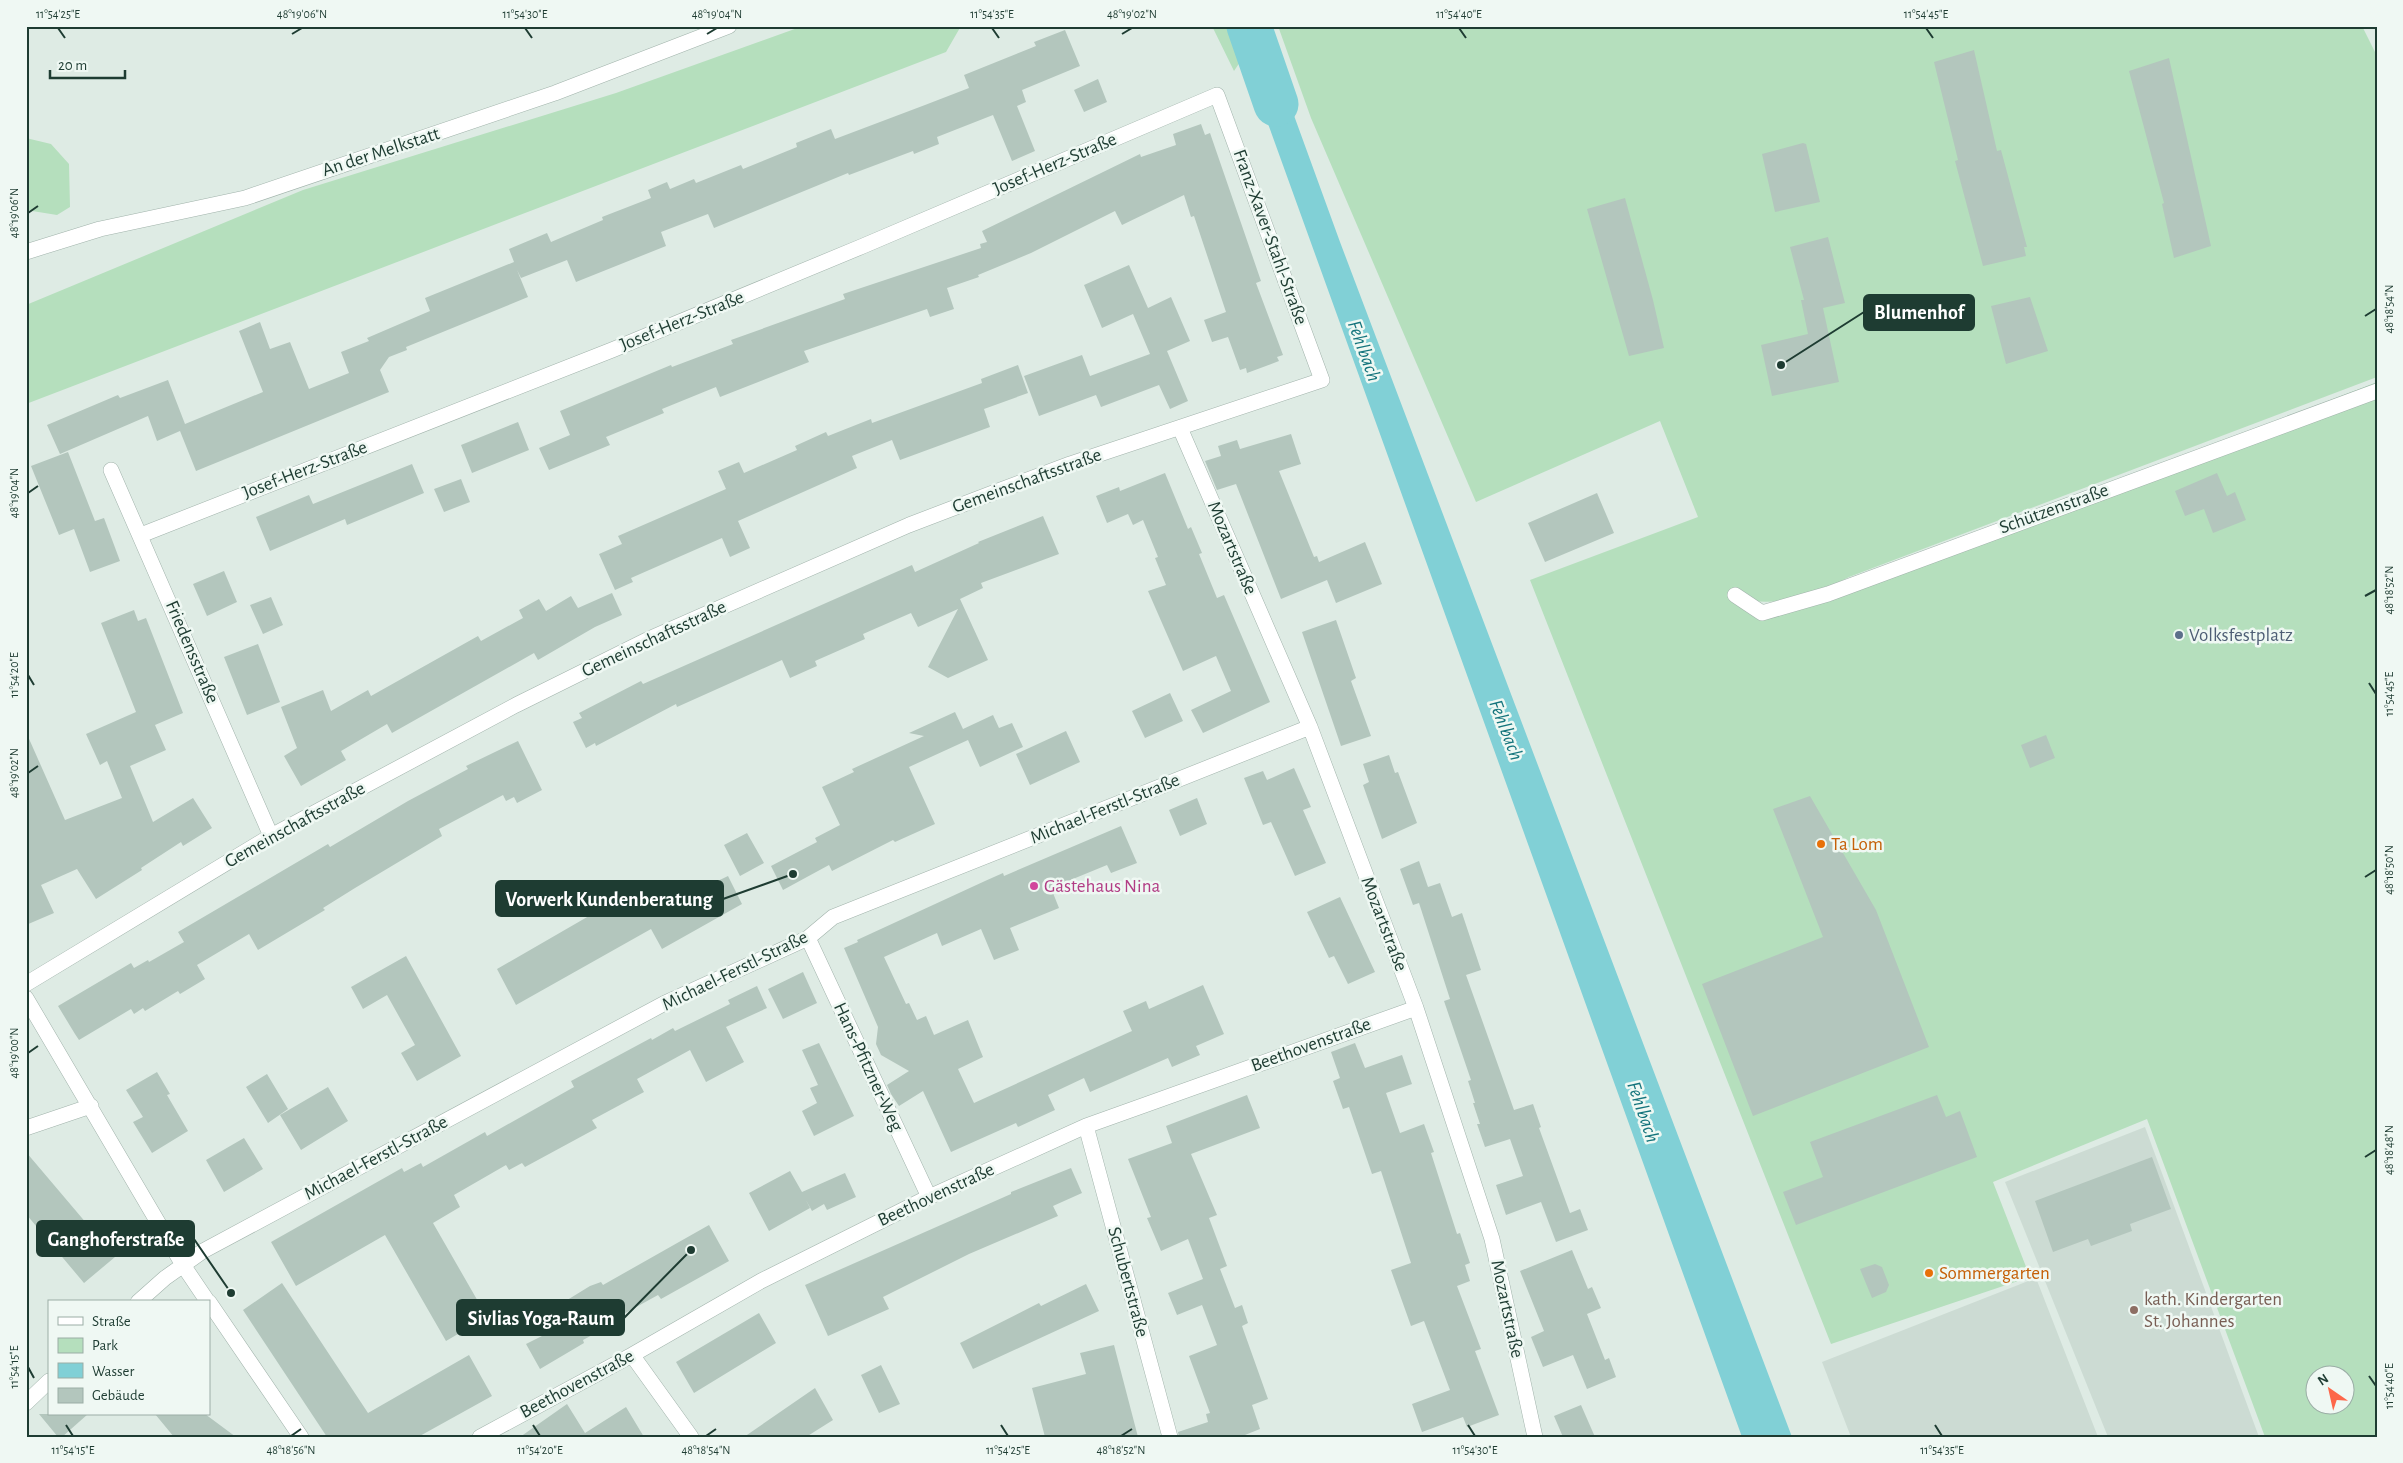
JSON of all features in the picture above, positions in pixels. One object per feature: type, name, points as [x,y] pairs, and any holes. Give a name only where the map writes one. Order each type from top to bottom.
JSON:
[{"type":"street","name":"An der Melkstatt","points":[[26,252],[100,229],[245,198],[555,93],[729,26]]},
{"type":"street","name":"Franz-Xaver-Stahl-Straße","points":[[1218,95],[1322,380]]},
{"type":"street","name":"Josef-Herz-Straße","points":[[141,535],[612,350],[854,250],[1218,95]]},
{"type":"street","name":"Gemeinschaftsstraße","points":[[26,984],[271,836],[516,705],[651,638],[909,525],[1070,464],[1322,380]]},
{"type":"street","name":"Schützenstraße","points":[[1734,595],[1762,613],[1828,594],[2377,391]]},
{"type":"street","name":"Mozartstraße","points":[[1180,428],[1310,727],[1416,1008],[1492,1239],[1535,1437]]},
{"type":"street","name":"Friedensstraße","points":[[111,470],[271,836]]},
{"type":"street","name":"Michael-Ferstl-Straße","points":[[140,1300],[183,1265],[240,1231],[665,1003],[808,938],[833,917],[1310,727]]},
{"type":"street","name":"Hans-Pfitzner-Weg","points":[[808,938],[929,1197]]},
{"type":"street","points":[[26,998],[183,1265],[207,1300]]},
{"type":"street","name":"Beethovenstraße","points":[[480,1437],[632,1355],[761,1281],[929,1197],[1086,1126],[1416,1008]]},
{"type":"street","points":[[26,1128],[91,1106]]},
{"type":"street","name":"Schubertstraße","points":[[1086,1126],[1170,1437]]},
{"type":"street","points":[[210,1305],[301,1437]]},
{"type":"street","points":[[632,1355],[691,1437]]},
{"type":"street","points":[[26,1403],[48,1382]]},
{"type":"shaded area","name":"kath. Kindergarten St. Johannes","points":[[2145,1127],[2259,1437],[2108,1437],[2005,1182]]},
{"type":"shaded area","points":[[2036,1278],[2098,1437],[1851,1437],[1822,1362]]},
{"type":"green space","points":[[803,26],[961,26],[946,52],[26,404],[26,305],[303,190],[616,93]]},
{"type":"green space","points":[[1212,26],[1264,26],[1234,71]]},
{"type":"green space","points":[[1278,26],[2362,26],[2377,56],[2377,377],[1849,577],[1814,593],[1778,601],[1752,601],[1772,616],[2377,382],[2377,1437],[2265,1437],[2147,1119],[1993,1182],[2030,1277],[1831,1344],[1530,580],[1698,517],[1660,421],[1476,502],[1311,118]]},
{"type":"green space","points":[[26,138],[51,144],[69,164],[70,207],[57,215],[26,210]]},
{"type":"water","points":[[1264,33],[1340,242],[1792,1437],[1742,1437],[1245,60]]},
{"type":"building","points":[[1065,30],[1080,66],[1022,90],[1026,102],[1017,106],[1035,151],[1012,161],[993,115],[937,137],[939,144],[914,154],[913,151],[849,175],[848,173],[714,228],[708,214],[661,232],[666,246],[576,282],[567,260],[521,278],[517,270],[528,297],[406,347],[407,350],[389,357],[380,370],[389,392],[196,471],[180,431],[157,441],[148,416],[60,454],[47,425],[118,395],[120,398],[168,380],[185,424],[263,392],[239,331],[260,322],[270,349],[290,342],[309,389],[349,373],[341,352],[369,341],[367,338],[430,311],[425,298],[514,262],[509,249],[547,233],[551,242],[603,220],[602,217],[651,198],[648,190],[667,182],[670,189],[694,179],[696,183],[741,165],[743,169],[797,147],[796,143],[831,129],[835,139],[969,88],[964,75],[1036,46],[1034,42]]},
{"type":"building","points":[[1974,50],[1997,151],[2001,150],[2027,247],[2024,247],[2026,256],[1983,266],[1955,161],[1958,160],[1934,62]]},
{"type":"building","points":[[2169,58],[2211,246],[2174,258],[2162,204],[2164,203],[2129,71]]},
{"type":"building","points":[[1098,79],[1107,102],[1084,112],[1074,90]]},
{"type":"building","points":[[1201,124],[1205,135],[1210,133],[1261,281],[1256,283],[1283,355],[1277,357],[1279,361],[1247,373],[1246,368],[1240,370],[1228,337],[1212,342],[1204,320],[1226,312],[1194,216],[1191,217],[1184,195],[1122,225],[1115,211],[1031,253],[978,275],[979,277],[947,288],[954,309],[930,317],[927,309],[804,351],[809,362],[720,397],[716,387],[662,409],[664,413],[606,437],[610,445],[549,470],[539,448],[570,435],[560,411],[671,365],[672,367],[733,344],[731,340],[845,299],[843,294],[981,248],[980,244],[987,242],[982,231],[1140,154],[1141,157],[1176,145],[1173,134]]},
{"type":"building","points":[[1803,143],[1806,144],[1820,202],[1775,212],[1762,154]]},
{"type":"building","points":[[1625,198],[1664,348],[1629,356],[1587,209]]},
{"type":"building","points":[[1828,237],[1845,303],[1823,308],[1839,382],[1772,396],[1761,345],[1808,334],[1801,300],[1804,300],[1790,247]]},
{"type":"building","points":[[1129,265],[1148,308],[1171,297],[1190,341],[1167,351],[1188,401],[1170,409],[1159,385],[1101,407],[1096,395],[1039,416],[1024,376],[1082,355],[1090,376],[1150,354],[1133,314],[1102,328],[1084,285]]},
{"type":"building","points":[[2030,297],[2048,351],[2006,364],[1991,306]]},
{"type":"building","points":[[1018,365],[1028,393],[984,409],[990,427],[900,460],[892,440],[852,456],[857,468],[738,521],[750,548],[730,557],[722,538],[631,578],[633,582],[615,590],[599,554],[622,544],[618,536],[726,489],[718,471],[739,462],[744,473],[797,450],[795,446],[826,432],[828,436],[871,419],[872,423],[982,383],[981,379]]},
{"type":"building","points":[[518,422],[529,450],[472,473],[461,445]]},
{"type":"building","points":[[1291,434],[1301,464],[1279,471],[1314,557],[1317,556],[1319,562],[1365,542],[1382,584],[1336,603],[1327,580],[1281,599],[1236,484],[1217,490],[1205,461],[1221,456],[1218,446],[1237,440],[1240,449]]},
{"type":"building","points":[[68,452],[95,521],[104,518],[120,561],[90,572],[74,529],[59,535],[31,466]]},
{"type":"building","points":[[412,464],[424,493],[347,525],[345,519],[270,551],[256,517],[309,495],[313,504]]},
{"type":"building","points":[[1165,473],[1188,529],[1191,527],[1202,553],[1199,554],[1217,598],[1224,595],[1270,702],[1203,733],[1191,710],[1231,691],[1216,656],[1183,671],[1148,591],[1166,585],[1155,558],[1158,557],[1143,520],[1133,525],[1128,514],[1107,523],[1096,496],[1119,487],[1120,491]]},
{"type":"building","points":[[2217,473],[2227,496],[2235,492],[2246,520],[2213,533],[2204,509],[2185,516],[2175,491]]},
{"type":"building","points":[[461,479],[470,502],[444,512],[434,489]]},
{"type":"building","points":[[1597,493],[1614,533],[1545,562],[1528,523]]},
{"type":"building","points":[[1043,516],[1059,554],[981,583],[983,588],[960,599],[988,660],[948,678],[928,667],[958,609],[918,627],[911,613],[863,634],[865,639],[815,661],[817,666],[790,678],[782,660],[677,707],[676,704],[596,746],[595,743],[586,748],[573,722],[582,718],[579,713],[641,681],[643,684],[912,565],[915,572],[978,542]]},
{"type":"building","points":[[224,571],[237,602],[207,616],[193,584]]},
{"type":"building","points":[[612,593],[622,615],[595,627],[538,660],[534,653],[392,733],[387,724],[341,751],[346,760],[301,786],[284,756],[297,748],[281,707],[323,690],[331,711],[368,690],[371,696],[478,636],[481,641],[523,618],[519,610],[539,599],[546,611],[571,596],[578,608]]},
{"type":"building","points":[[271,597],[283,625],[263,634],[250,605]]},
{"type":"building","points":[[134,610],[138,621],[146,618],[183,713],[155,725],[166,750],[130,766],[153,822],[193,798],[212,828],[183,846],[181,842],[141,868],[142,870],[96,899],[77,869],[41,885],[54,913],[26,925],[26,732],[65,820],[122,798],[107,761],[100,765],[86,734],[136,712],[101,623]]},
{"type":"building","points":[[1336,620],[1356,678],[1351,681],[1371,736],[1341,746],[1302,632]]},
{"type":"building","points":[[258,644],[280,702],[247,715],[224,657]]},
{"type":"building","points":[[1170,693],[1183,721],[1145,738],[1132,711]]},
{"type":"building","points":[[955,712],[963,729],[993,715],[999,728],[1012,723],[1023,747],[980,767],[968,740],[909,767],[935,824],[895,842],[893,840],[832,871],[829,865],[783,890],[771,866],[817,842],[815,838],[840,825],[822,787],[854,772],[852,769],[924,736],[909,733]]},
{"type":"building","points":[[1066,731],[1080,762],[1030,785],[1016,754]]},
{"type":"building","points":[[2046,735],[2055,758],[2030,768],[2021,745]]},
{"type":"building","points":[[518,741],[542,790],[517,803],[514,797],[506,801],[503,795],[439,829],[442,836],[355,888],[323,908],[325,910],[258,950],[249,934],[197,965],[205,979],[180,994],[178,991],[145,1011],[143,1008],[134,1014],[131,1009],[79,1040],[58,1006],[131,963],[134,968],[148,960],[149,962],[184,942],[178,932],[328,844],[330,847],[408,801],[468,769],[466,766]]},
{"type":"building","points":[[1389,755],[1395,773],[1398,772],[1417,823],[1382,839],[1363,785],[1369,782],[1363,764]]},
{"type":"building","points":[[1294,768],[1311,807],[1303,810],[1326,863],[1295,876],[1271,822],[1263,825],[1244,778],[1263,771],[1267,780]]},
{"type":"building","points":[[1810,796],[1876,910],[1929,1047],[1753,1116],[1702,984],[1823,937],[1773,809]]},
{"type":"building","points":[[1197,798],[1207,824],[1180,836],[1169,810]]},
{"type":"building","points":[[1121,826],[1137,863],[1111,873],[1107,865],[1051,888],[1059,908],[1010,928],[1019,950],[994,960],[981,929],[942,946],[937,933],[884,957],[906,1004],[909,1003],[917,1020],[926,1016],[934,1035],[968,1020],[983,1057],[958,1069],[974,1103],[1132,1031],[1123,1011],[1146,1001],[1149,1009],[1203,985],[1224,1034],[1196,1046],[1200,1055],[1172,1067],[1168,1058],[1090,1092],[1084,1078],[1048,1095],[1055,1110],[1018,1127],[1016,1123],[951,1152],[923,1091],[899,1106],[891,1094],[887,1085],[909,1071],[881,1055],[876,1044],[878,1027],[844,948],[858,942],[857,940],[1003,873],[1004,876]]},
{"type":"building","points":[[747,833],[764,863],[740,876],[724,845]]},
{"type":"building","points":[[1419,861],[1428,887],[1440,883],[1452,917],[1462,913],[1481,970],[1466,975],[1514,1110],[1533,1104],[1541,1127],[1539,1128],[1570,1213],[1580,1209],[1588,1230],[1556,1242],[1541,1202],[1506,1215],[1496,1185],[1523,1176],[1510,1139],[1485,1147],[1477,1124],[1480,1124],[1468,1081],[1471,1080],[1444,1001],[1450,999],[1419,903],[1413,905],[1400,869]]},
{"type":"building","points":[[728,876],[742,904],[662,949],[651,929],[516,1005],[497,969],[627,894],[635,910],[653,900],[663,917],[698,898],[695,892]]},
{"type":"building","points":[[1340,897],[1375,972],[1348,984],[1334,956],[1329,958],[1307,912]]},
{"type":"building","points":[[406,956],[461,1056],[417,1081],[401,1053],[415,1045],[387,995],[363,1009],[351,987]]},
{"type":"building","points":[[803,972],[817,1003],[783,1019],[768,989]]},
{"type":"building","points":[[757,986],[767,1008],[726,1027],[744,1062],[706,1082],[690,1050],[637,1079],[644,1092],[592,1120],[597,1128],[525,1167],[522,1163],[509,1170],[506,1165],[454,1195],[460,1207],[433,1223],[487,1317],[446,1341],[385,1235],[296,1286],[271,1242],[402,1168],[404,1172],[421,1163],[423,1167],[485,1132],[487,1136],[574,1087],[571,1081],[651,1038],[652,1040],[673,1028],[675,1031],[730,1004],[728,1000]]},
{"type":"building","points":[[819,1043],[854,1116],[814,1136],[802,1111],[817,1103],[810,1088],[818,1085],[802,1050]]},
{"type":"building","points":[[1355,1043],[1365,1068],[1402,1055],[1412,1084],[1386,1093],[1400,1133],[1424,1124],[1434,1152],[1431,1153],[1457,1234],[1460,1233],[1470,1263],[1465,1265],[1470,1281],[1457,1286],[1481,1349],[1475,1351],[1499,1415],[1467,1427],[1463,1417],[1422,1432],[1412,1404],[1450,1390],[1424,1321],[1411,1326],[1391,1270],[1411,1263],[1381,1171],[1372,1174],[1349,1107],[1343,1109],[1333,1081],[1340,1078],[1331,1052]]},
{"type":"building","points":[[157,1072],[170,1094],[167,1095],[188,1131],[152,1153],[133,1122],[143,1117],[126,1090]]},
{"type":"building","points":[[267,1074],[288,1109],[268,1123],[246,1087]]},
{"type":"building","points":[[328,1087],[348,1121],[301,1150],[280,1115]]},
{"type":"building","points":[[1247,1095],[1260,1128],[1191,1154],[1217,1215],[1209,1218],[1227,1266],[1220,1269],[1235,1308],[1242,1305],[1248,1323],[1242,1326],[1268,1399],[1252,1405],[1260,1429],[1240,1437],[1179,1437],[1178,1432],[1208,1422],[1206,1414],[1210,1413],[1189,1356],[1217,1345],[1202,1305],[1177,1315],[1168,1293],[1203,1279],[1188,1239],[1161,1251],[1147,1218],[1151,1217],[1128,1159],[1172,1143],[1166,1126]]},
{"type":"building","points":[[1937,1095],[1946,1117],[1960,1111],[1977,1157],[1796,1225],[1783,1192],[1823,1177],[1810,1142]]},
{"type":"building","points":[[244,1138],[263,1169],[224,1192],[206,1160]]},
{"type":"building","points":[[26,1152],[115,1257],[84,1283],[26,1214]]},
{"type":"building","points":[[2152,1157],[2171,1209],[2130,1224],[2132,1231],[2091,1246],[2088,1239],[2053,1252],[2035,1201]]},
{"type":"building","points":[[1071,1168],[1082,1193],[1053,1206],[1058,1216],[969,1254],[883,1297],[889,1309],[828,1336],[805,1285],[1011,1194],[1011,1192]]},
{"type":"building","points":[[790,1171],[802,1192],[845,1173],[856,1197],[827,1210],[824,1204],[812,1211],[806,1200],[810,1208],[769,1231],[749,1193]]},
{"type":"building","points":[[709,1225],[729,1261],[661,1299],[658,1295],[620,1316],[622,1319],[583,1340],[584,1343],[540,1369],[526,1344],[542,1336],[533,1321],[590,1286],[601,1282],[603,1285]]},
{"type":"building","points":[[1572,1250],[1588,1289],[1592,1287],[1601,1308],[1587,1314],[1605,1360],[1609,1358],[1616,1377],[1587,1389],[1573,1355],[1543,1367],[1531,1337],[1544,1331],[1520,1271]]},
{"type":"building","points":[[1875,1264],[1882,1267],[1889,1285],[1886,1292],[1872,1298],[1860,1269]]},
{"type":"building","points":[[282,1283],[368,1413],[469,1355],[492,1396],[418,1437],[327,1437],[243,1310]]},
{"type":"building","points":[[1086,1284],[1099,1311],[973,1369],[960,1343],[1039,1303],[1041,1306]]},
{"type":"building","points":[[759,1313],[776,1343],[694,1393],[676,1362]]},
{"type":"building","points":[[1114,1345],[1138,1437],[1045,1437],[1032,1388],[1086,1374],[1080,1353]]},
{"type":"building","points":[[881,1365],[900,1404],[879,1413],[861,1375]]},
{"type":"building","points":[[815,1388],[833,1420],[806,1437],[744,1437]]},
{"type":"building","points":[[567,1404],[585,1433],[626,1407],[644,1437],[520,1437]]},
{"type":"building","points":[[1581,1405],[1595,1437],[1563,1437],[1554,1416]]},
{"type":"building","points":[[39,1414],[48,1414],[48,1416],[86,1416],[62,1437],[58,1437]]},
{"type":"building","points":[[157,1416],[208,1416],[236,1437],[174,1437]]},
{"type":"waterway","name":"Fehlbach","points":[[1249,26],[1276,104]]},
{"type":"place","name":"Blumenhof","points":[[1781,365]]},
{"type":"place","name":"Volksfestplatz","points":[[2179,635]]},
{"type":"place","name":"Ta Lom","points":[[1821,844]]},
{"type":"place","name":"Vorwerk Kundenberatung","points":[[793,874]]},
{"type":"place","name":"Gästehaus Nina","points":[[1034,886]]},
{"type":"place","name":"Sivlias Yoga-Raum","points":[[691,1250]]},
{"type":"place","name":"Sommergarten","points":[[1929,1273]]},
{"type":"place","name":"Ganghoferstraße","points":[[231,1293]]},
{"type":"place","name":"kath. Kindergarten St. Johannes","points":[[2134,1310]]}]
